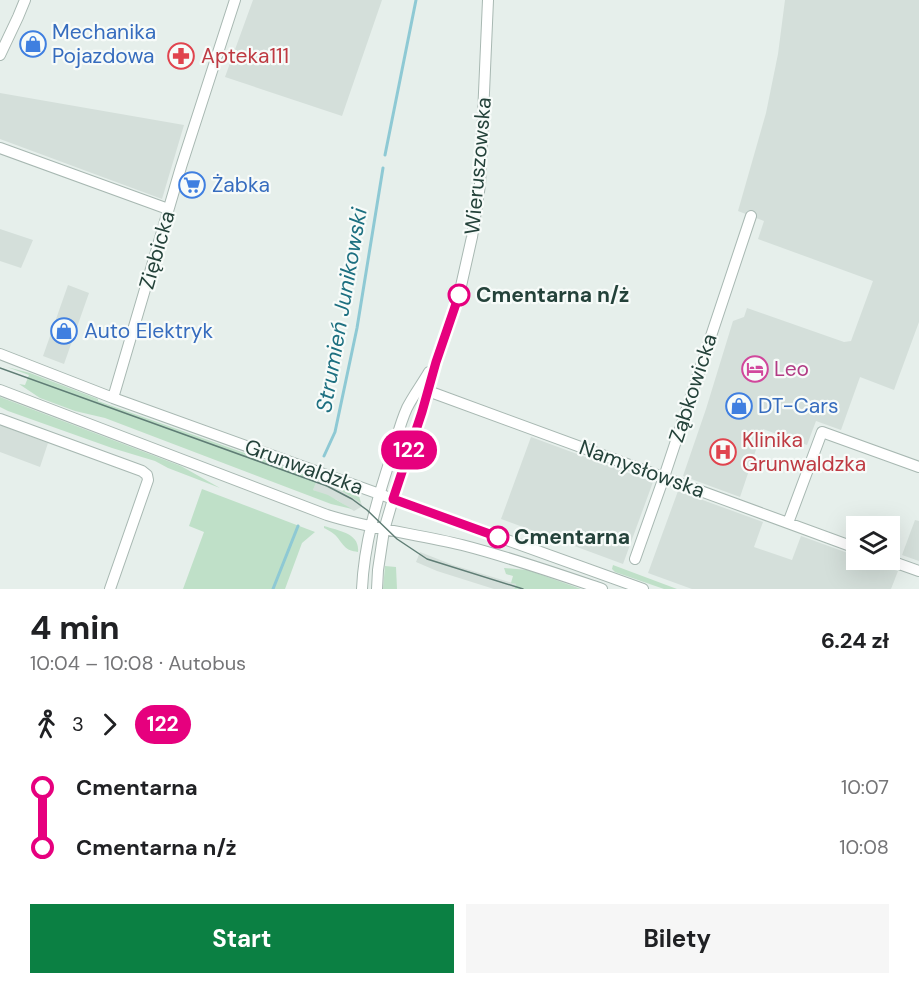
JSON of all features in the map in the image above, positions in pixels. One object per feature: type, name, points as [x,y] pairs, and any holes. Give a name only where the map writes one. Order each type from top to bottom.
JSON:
[{"type":"street","points":[[0,55],[25,0]]},
{"type":"street","name":"Ziębicka","points":[[113,398],[168,209],[235,0]]},
{"type":"street","name":"Wieruszowska","points":[[384,530],[466,268],[481,170],[488,0]]},
{"type":"street","points":[[0,148],[168,209]]},
{"type":"street","name":"Ząbkowicka","points":[[635,559],[751,216]]},
{"type":"street","name":"Grunwaldzka","points":[[0,354],[113,398],[643,589]]},
{"type":"street","name":"Wieruszowska","points":[[380,494],[404,415],[436,362]]},
{"type":"street","name":"Grunwaldzka","points":[[0,390],[339,519],[483,550],[602,589]]},
{"type":"street","name":"Namysłowska","points":[[428,391],[846,544]]},
{"type":"street","points":[[0,419],[142,471],[147,475],[148,480],[110,589]]},
{"type":"street","points":[[788,523],[822,432],[919,467]]},
{"type":"street","points":[[362,589],[364,561],[380,494]]},
{"type":"street","points":[[376,589],[384,530]]},
{"type":"street","points":[[900,564],[919,571]]},
{"type":"shaded area","points":[[253,0],[382,0],[342,116],[225,77]]},
{"type":"shaded area","points":[[785,0],[919,0],[919,322],[894,390],[860,377],[841,430],[816,421],[807,445],[763,429],[740,497],[683,476],[733,321],[744,317],[747,308],[844,342],[851,341],[873,281],[758,239],[764,221],[738,211],[766,113],[778,54]]},
{"type":"shaded area","points":[[0,93],[184,125],[162,199],[0,139]]},
{"type":"shaded area","points":[[0,229],[33,240],[21,268],[0,261]]},
{"type":"shaded area","name":"Auto Elektryk","points":[[68,285],[89,293],[64,364],[43,356]]},
{"type":"shaded area","points":[[0,425],[48,443],[40,467],[0,452]]},
{"type":"shaded area","points":[[531,437],[653,482],[623,564],[501,519]]},
{"type":"shaded area","points":[[317,479],[355,498],[362,504],[361,507],[354,511],[337,500],[313,490]]},
{"type":"shaded area","points":[[678,491],[763,522],[754,547],[792,560],[801,536],[846,552],[846,570],[898,571],[891,589],[692,589],[648,573]]},
{"type":"shaded area","points":[[915,520],[919,521],[919,561],[902,555]]},
{"type":"shaded area","points":[[420,552],[453,565],[516,584],[514,589],[494,589],[437,571],[416,562]]},
{"type":"green space","points":[[7,367],[30,373],[98,399],[98,401],[349,490],[359,496],[361,503],[334,486],[317,480],[313,490],[328,495],[352,509],[331,504],[105,418],[75,411],[40,398],[19,384],[25,385],[29,375]]},
{"type":"green space","points":[[0,397],[181,466],[220,488],[155,461],[8,411],[0,407]]},
{"type":"green space","points":[[202,489],[315,532],[302,543],[285,589],[183,589],[204,532],[189,526]]},
{"type":"green space","points":[[324,526],[342,531],[352,537],[358,546],[358,552],[346,548]]},
{"type":"green space","points":[[613,565],[677,589],[664,589],[615,572],[612,569]]},
{"type":"green space","points":[[385,566],[396,567],[397,589],[383,589]]},
{"type":"green space","points":[[504,568],[528,570],[581,589],[514,589],[516,584],[511,583],[513,576],[506,574]]},
{"type":"waterway","name":"Strumień Junikowski","points":[[385,155],[416,0]]},
{"type":"waterway","name":"Strumień Junikowski","points":[[324,456],[335,432],[357,328],[383,168]]},
{"type":"waterway","name":"Strumień Junikowski","points":[[273,589],[298,526]]},
{"type":"tram line","points":[[0,368],[327,486],[352,499],[397,539],[427,559],[523,589]]},
{"type":"bus line","name":"122","points":[[459,295],[393,499],[498,537]]},
{"type":"place","name":"Mechanika Pojazdowa","points":[[33,44]]},
{"type":"place","name":"Apteka111","points":[[181,56]]},
{"type":"place","name":"Żabka","points":[[192,185]]},
{"type":"place","name":"Cmentarna n/ż","points":[[459,295]]},
{"type":"place","name":"Auto Elektryk","points":[[64,331]]},
{"type":"place","name":"Leo","points":[[755,369]]},
{"type":"place","name":"DT-Cars","points":[[739,406]]},
{"type":"place","name":"Klinika Grunwaldzka","points":[[723,452]]},
{"type":"place","name":"Cmentarna","points":[[498,537]]}]
